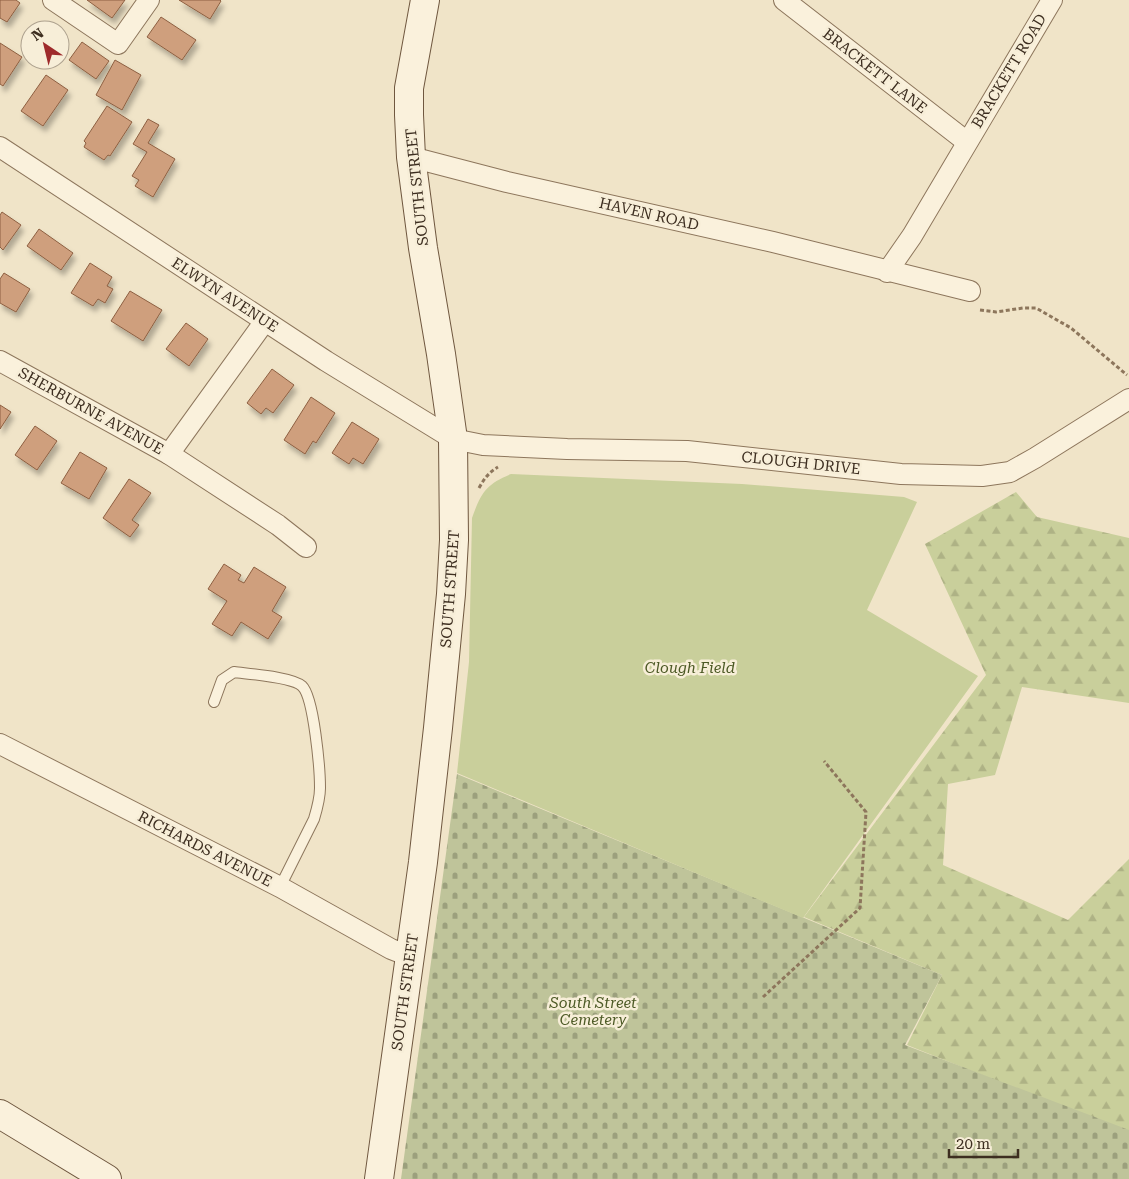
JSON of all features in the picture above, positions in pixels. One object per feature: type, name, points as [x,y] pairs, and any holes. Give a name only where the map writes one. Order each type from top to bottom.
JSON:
[{"type":"street","points":[[53,0],[118,44],[149,0]]},
{"type":"street","name":"SOUTH STREET","points":[[379,1179],[426,843],[451,594],[454,540],[453,439],[423,248],[411,157],[409,88],[425,0]]},
{"type":"street","name":"BRACKETT LANE","points":[[784,0],[967,142]]},
{"type":"street","name":"BRACKETT ROAD","points":[[967,142],[1052,0]]},
{"type":"street","points":[[887,272],[912,236],[967,142]]},
{"type":"street","name":"ELWYN AVENUE","points":[[0,147],[326,361],[374,388],[453,439]]},
{"type":"street","name":"HAVEN ROAD","points":[[411,157],[507,182],[763,240],[887,272],[970,300]]},
{"type":"street","name":"SHERBURNE AVENUE","points":[[0,361],[169,454],[265,321]]},
{"type":"street","name":"CLOUGH DRIVE","points":[[453,439],[483,445],[687,451],[901,474],[982,476],[1010,472],[1129,399]]},
{"type":"street","points":[[169,454],[278,525],[306,547]]},
{"type":"street","name":"RICHARDS AVENUE","points":[[0,744],[280,886],[391,949],[410,956]]},
{"type":"street","points":[[0,1114],[107,1179]]},
{"type":"lane","points":[[214,702],[222,680],[234,672],[292,681],[301,686],[307,696],[318,753],[320,789],[314,818],[280,886]]},
{"type":"path","points":[[970,300],[996,312],[1036,308],[1071,328],[1127,376]]},
{"type":"path","points":[[763,996],[860,908],[866,812],[824,761]]},
{"type":"green space","name":"Clough Field","points":[[511,474],[742,484],[904,497],[917,502],[867,610],[978,676],[803,918],[457,773],[469,662],[472,518],[478,502],[486,490]]},
{"type":"green space","points":[[1016,492],[1037,517],[1129,538],[1129,703],[1022,687],[995,775],[948,784],[943,865],[1068,920],[1129,859],[1129,1134],[907,1045],[942,975],[804,917],[986,675],[925,544]]},
{"type":"green space","name":"South Street Cemetery","points":[[457,774],[942,975],[905,1045],[1129,1130],[1129,1179],[401,1179]]},
{"type":"building","points":[[0,0],[16,0],[20,3],[7,22],[0,18]]},
{"type":"building","points":[[87,0],[125,0],[112,18]]},
{"type":"building","points":[[179,0],[220,0],[221,1],[210,19]]},
{"type":"building","points":[[161,17],[196,40],[182,60],[147,37]]},
{"type":"building","points":[[82,42],[109,61],[96,79],[70,61]]},
{"type":"building","points":[[0,43],[20,56],[20,60],[3,86],[0,84]]},
{"type":"building","points":[[115,60],[141,75],[122,110],[96,95]]},
{"type":"building","points":[[46,75],[68,90],[43,126],[21,111]]},
{"type":"building","points":[[107,106],[132,122],[110,156],[108,155],[104,160],[84,147],[86,143],[84,141]]},
{"type":"building","points":[[148,119],[159,125],[148,143],[175,159],[153,197],[135,186],[139,180],[132,176],[147,152],[133,144]]},
{"type":"building","points":[[2,212],[21,225],[3,250],[0,247],[0,215]]},
{"type":"building","points":[[39,229],[73,253],[61,270],[27,246]]},
{"type":"building","points":[[90,263],[112,277],[107,286],[113,289],[105,303],[98,299],[93,306],[71,293]]},
{"type":"building","points":[[4,273],[30,289],[16,312],[0,303],[0,279]]},
{"type":"building","points":[[130,291],[162,310],[143,341],[111,321]]},
{"type":"building","points":[[186,323],[208,339],[189,366],[166,349]]},
{"type":"building","points":[[272,369],[294,385],[273,413],[266,408],[261,414],[247,403]]},
{"type":"building","points":[[311,397],[335,413],[316,443],[313,441],[305,454],[284,440]]},
{"type":"building","points":[[0,405],[11,412],[0,429]]},
{"type":"building","points":[[352,422],[379,439],[363,464],[353,458],[349,464],[332,453]]},
{"type":"building","points":[[35,426],[57,441],[37,470],[15,455]]},
{"type":"building","points":[[80,452],[107,468],[89,499],[61,483]]},
{"type":"building","points":[[129,479],[151,493],[132,520],[139,525],[130,537],[103,518]]},
{"type":"building","points":[[224,564],[241,575],[238,580],[244,583],[254,567],[286,587],[272,611],[282,617],[268,639],[241,622],[232,636],[212,624],[227,601],[208,589]]}]
